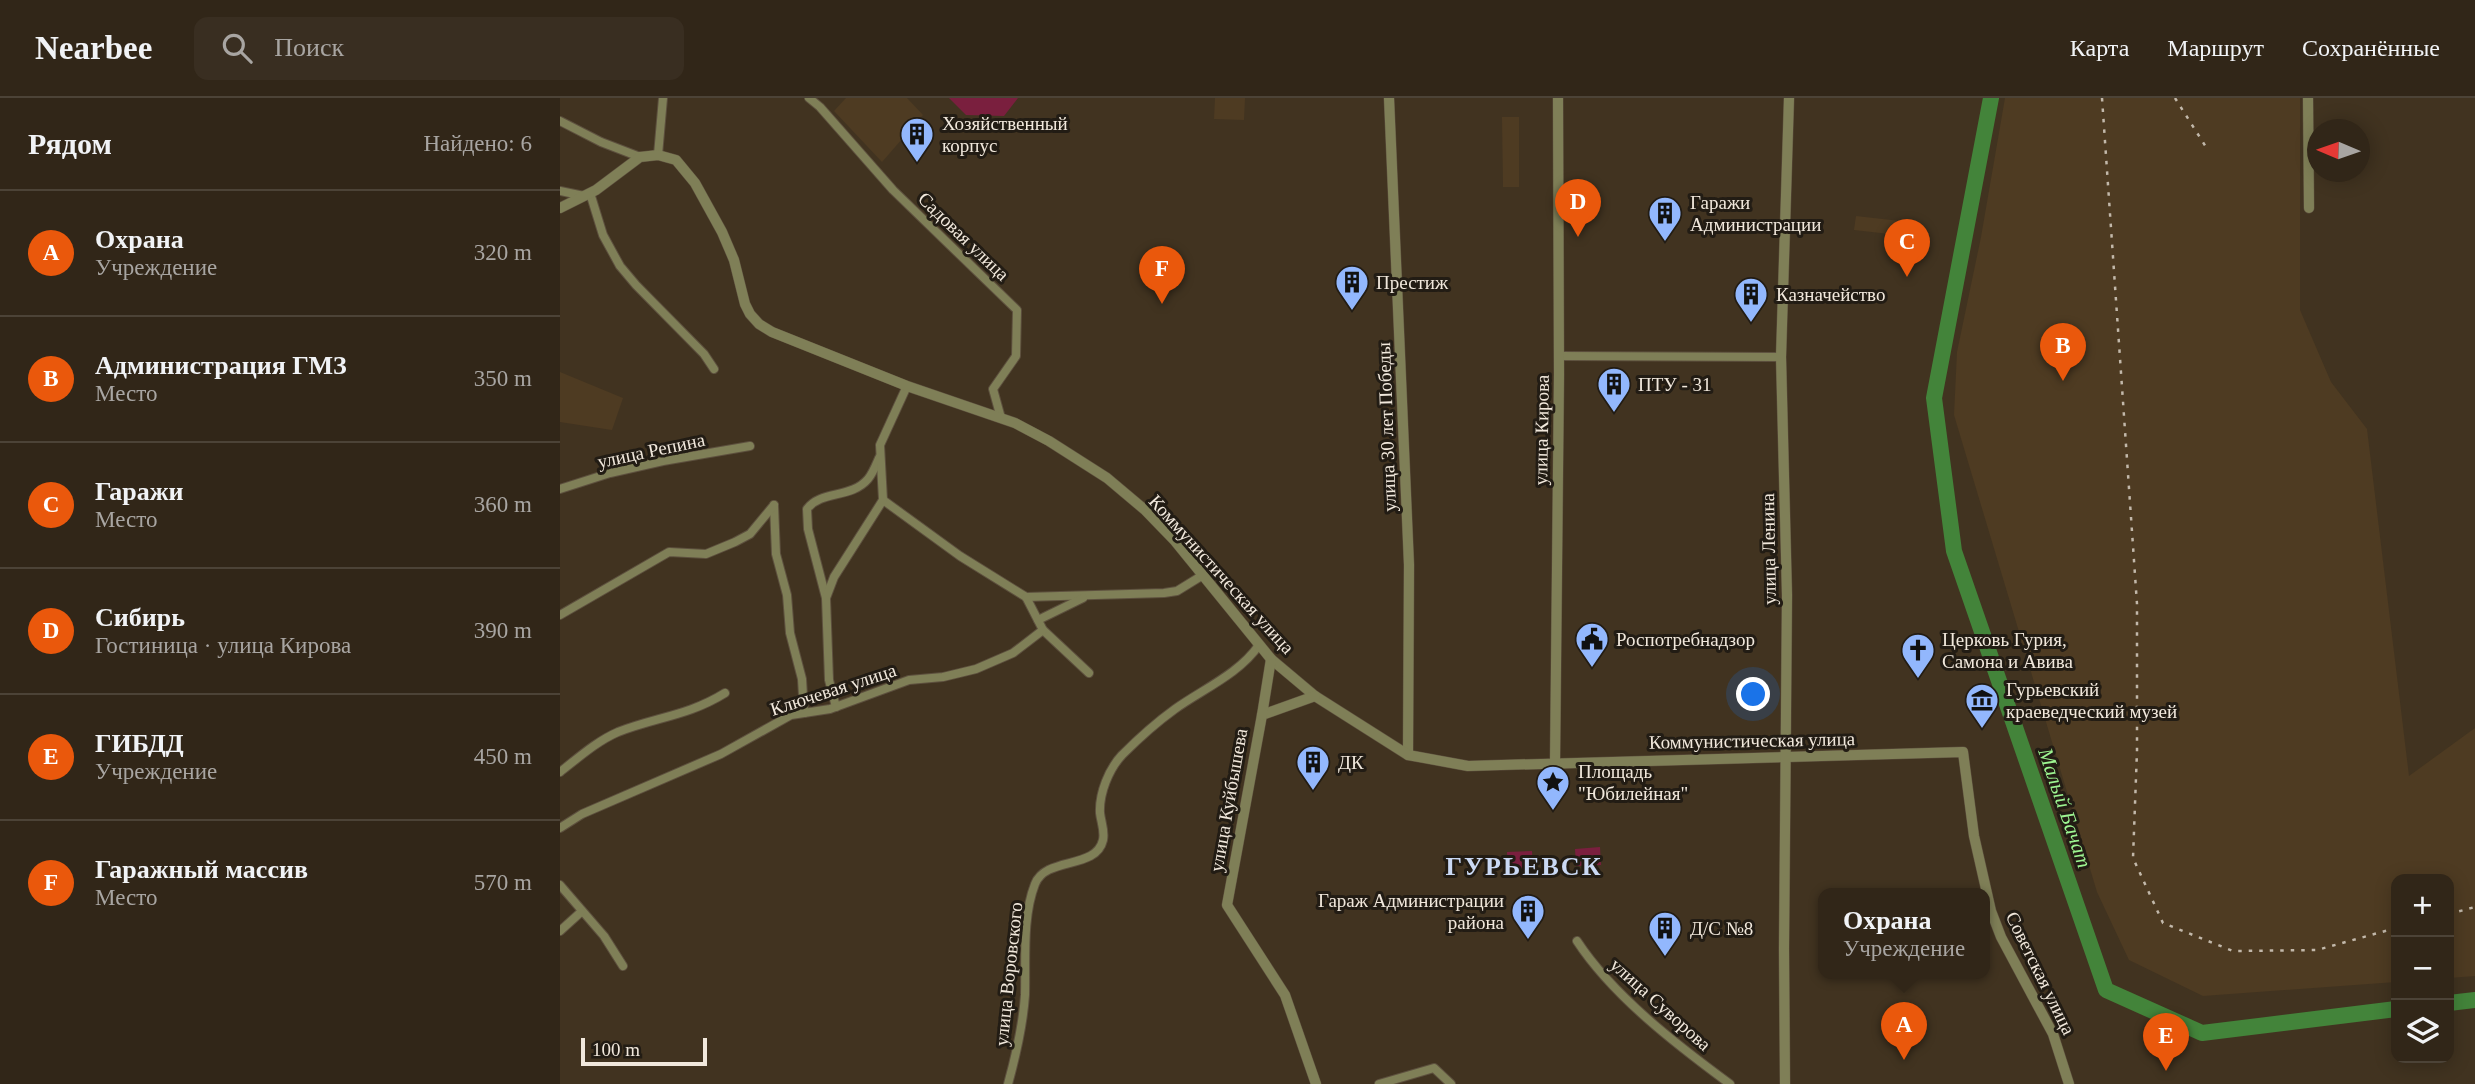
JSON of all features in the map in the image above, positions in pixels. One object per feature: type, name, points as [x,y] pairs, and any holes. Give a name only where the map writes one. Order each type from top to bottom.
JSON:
[{"type":"street","points":[[560,121],[601,142],[640,157],[658,155],[663,98]]},
{"type":"street","name":"Садовая улица","points":[[809,98],[893,190],[1017,310],[1016,356],[993,389],[1002,418]]},
{"type":"street","name":"улица 30 лет Победы","points":[[1389,98],[1409,565],[1408,755]]},
{"type":"street","name":"улица Кирова","points":[[1555,763],[1559,356],[1558,98]]},
{"type":"street","name":"улица Ленина","points":[[1785,1084],[1787,595],[1781,357],[1789,98]]},
{"type":"street","points":[[2308,98],[2309,208]]},
{"type":"street","name":"Коммунистическая улица","points":[[658,155],[676,160],[707,202],[734,260],[745,304],[759,324],[772,332],[907,386],[1002,418],[1049,441],[1107,478],[1145,510],[1203,575],[1271,659],[1315,696],[1408,755],[1468,766],[1964,752]]},
{"type":"street","points":[[560,208],[587,194],[640,157]]},
{"type":"street","points":[[560,191],[587,194]]},
{"type":"street","points":[[587,194],[603,235],[620,266],[715,369]]},
{"type":"street","points":[[1559,356],[1781,357]]},
{"type":"street","points":[[826,598],[834,577],[883,500],[881,438],[907,386]]},
{"type":"street","name":"улица Репина","points":[[560,489],[610,473],[663,461],[750,446]]},
{"type":"street","points":[[836,707],[829,680],[826,598],[808,529],[807,509],[815,500],[843,494],[862,484],[872,474],[880,456]]},
{"type":"street","points":[[883,500],[960,556],[1026,597],[1043,630],[1088,673]]},
{"type":"street","points":[[560,615],[669,552],[706,554],[735,542],[750,534],[774,505],[776,554],[787,594],[790,634],[802,679],[804,713]]},
{"type":"street","points":[[1026,597],[1171,592],[1203,575]]},
{"type":"street","points":[[1038,620],[1088,596]]},
{"type":"street","name":"Ключевая улица","points":[[560,828],[582,814],[721,754],[791,715],[836,707],[909,680],[953,676],[998,661],[1027,644],[1043,630]]},
{"type":"street","name":"улица Воровского","points":[[1008,1084],[1021,1027],[1025,996],[1025,946],[1036,882],[1047,870],[1091,855],[1099,848],[1103,841],[1101,796],[1121,756],[1174,710],[1242,664],[1259,645]]},
{"type":"street","points":[[1262,715],[1271,659]]},
{"type":"street","points":[[560,772],[604,739],[618,732],[688,712],[725,693]]},
{"type":"street","name":"улица Куйбышева","points":[[1315,696],[1262,715],[1227,905],[1285,995],[1316,1084]]},
{"type":"street","name":"Советская улица","points":[[1964,752],[1973,836],[1985,888]]},
{"type":"street","points":[[560,885],[604,936],[623,966]]},
{"type":"street","name":"Советская улица","points":[[1990,907],[2001,937],[2053,1034],[2069,1084]]},
{"type":"street","points":[[560,931],[581,912]]},
{"type":"street","name":"улица Суворова","points":[[1577,941],[1589,960],[1646,1016],[1730,1084]]},
{"type":"street","points":[[1379,1084],[1434,1068],[1451,1084]]},
{"type":"shaded area","points":[[846,98],[907,98],[923,115],[882,162],[834,111]]},
{"type":"shaded area","points":[[949,98],[1018,98],[1004,116],[966,115]]},
{"type":"shaded area","points":[[1215,98],[1245,98],[1244,120],[1214,119]]},
{"type":"shaded area","points":[[2005,98],[2300,98],[2300,310],[2331,382],[2367,429],[2409,776],[2475,728],[2475,976],[2454,978],[2454,874],[2391,874],[2391,982],[2203,996],[2129,960],[2097,892],[1954,415],[1957,352],[1981,237]]},
{"type":"shaded area","points":[[1502,117],[1519,117],[1519,187],[1503,187]]},
{"type":"shaded area","points":[[1856,216],[1909,222],[1907,236],[1854,230]]},
{"type":"shaded area","points":[[560,372],[623,398],[612,430],[560,422]]},
{"type":"shaded area","points":[[1600,847],[1601,865],[1576,866],[1575,849]]},
{"type":"shaded area","points":[[1532,851],[1533,868],[1508,870],[1507,852]]},
{"type":"waterway","name":"Малый Бачат","points":[[1991,98],[1934,398],[1954,551],[2106,990],[2202,1033],[2391,1010]]},
{"type":"waterway","name":"Малый Бачат","points":[[2454,1002],[2475,1000]]},
{"type":"railway","points":[[2102,98],[2137,604],[2137,751],[2133,858],[2163,923],[2233,951],[2317,950],[2391,929]]},
{"type":"railway","points":[[2175,98],[2206,147]]},
{"type":"railway","points":[[2454,913],[2475,907]]},
{"type":"place","name":"Хозяйственный корпус","points":[[917,164]]},
{"type":"place","name":"Сибирь","points":[[1578,237]]},
{"type":"place","name":"Гаражи Администрации","points":[[1665,243]]},
{"type":"place","name":"Гаражи","points":[[1907,277]]},
{"type":"place","name":"Гаражный массив","points":[[1162,304]]},
{"type":"place","name":"Престиж","points":[[1352,312]]},
{"type":"place","name":"Казначейство","points":[[1751,324]]},
{"type":"place","name":"Администрация ГМЗ","points":[[2063,381]]},
{"type":"place","name":"ПТУ - 31","points":[[1614,414]]},
{"type":"place","name":"Роспотребнадзор","points":[[1592,669]]},
{"type":"place","name":"Церковь Гурия, Самона и Авива","points":[[1918,680]]},
{"type":"place","name":"Гурьевский краеведческий музей","points":[[1982,730]]},
{"type":"place","name":"ДК","points":[[1313,792]]},
{"type":"place","name":"Площадь \"Юбилейная\"","points":[[1553,812]]},
{"type":"place","name":"Гараж Администрации района","points":[[1528,941]]},
{"type":"place","name":"Д/С №8","points":[[1665,958]]},
{"type":"place","name":"Охрана","points":[[1904,1060]]},
{"type":"place","name":"ГИБДД","points":[[2166,1071]]},
{"type":"district","name":"ГУРЬЕВСК","points":[[1524,866]]}]
